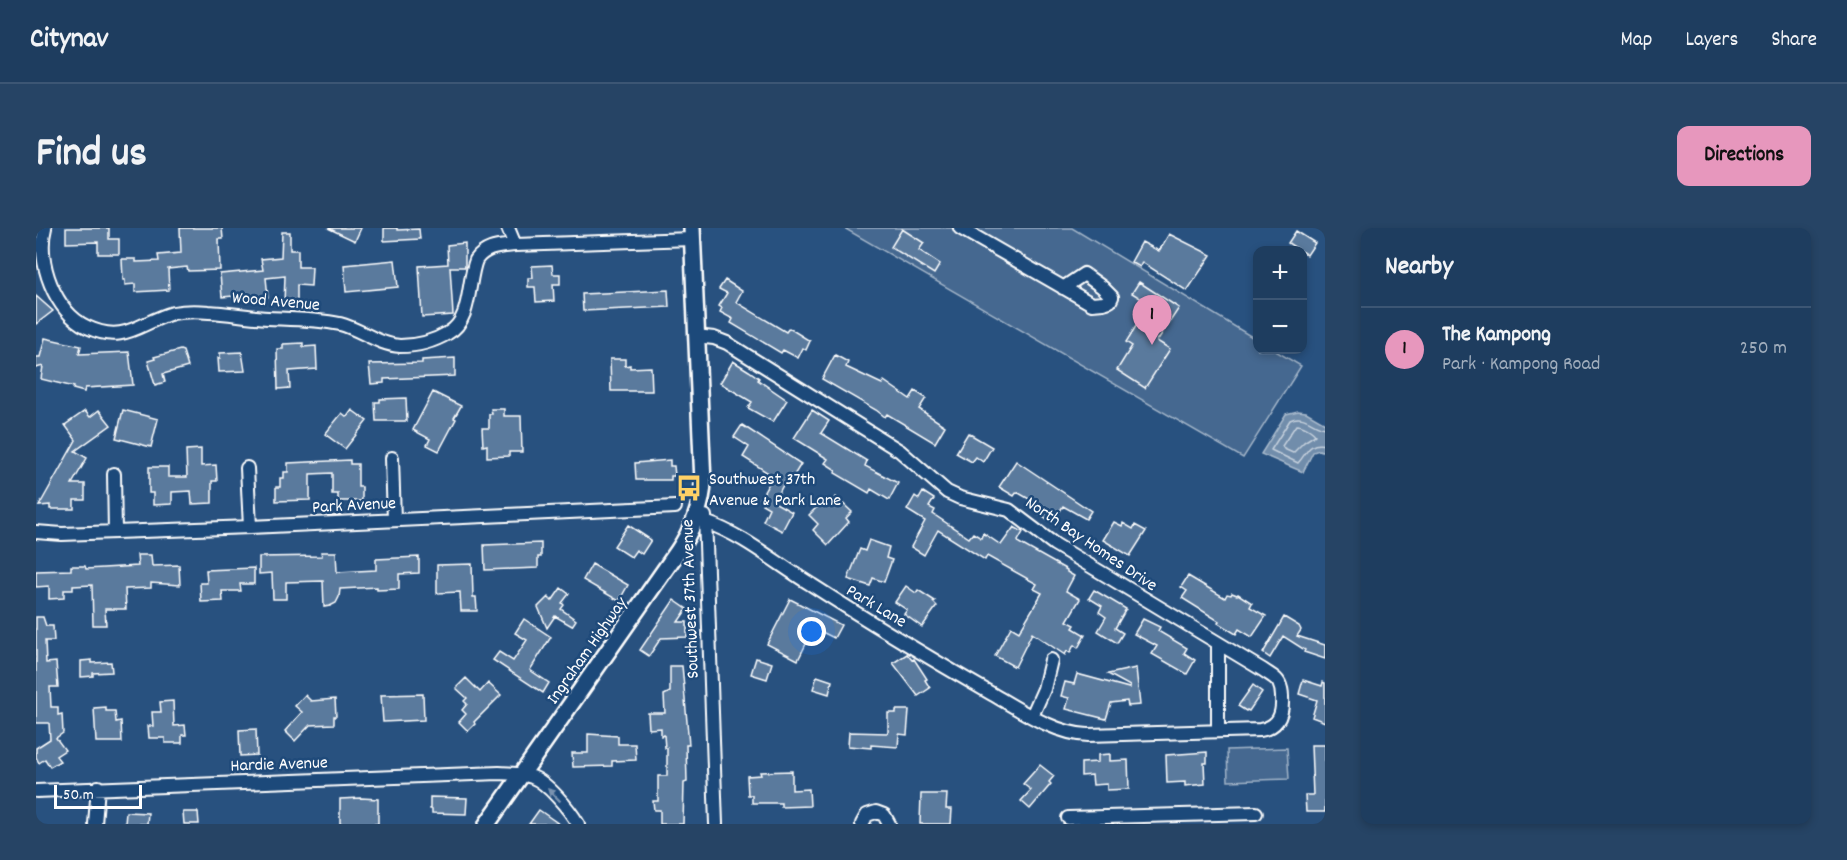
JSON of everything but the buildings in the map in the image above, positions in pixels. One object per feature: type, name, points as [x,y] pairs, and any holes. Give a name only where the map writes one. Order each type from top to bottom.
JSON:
[{"type":"main road","name":"Southwest 37th Avenue","points":[[692,234],[703,491]]},
{"type":"main road","name":"Ingraham Highway","points":[[488,824],[684,543],[703,491]]},
{"type":"street","name":"Wood Avenue","points":[[45,228],[43,238],[45,258],[53,286],[69,314],[81,324],[93,329],[128,333],[173,313],[210,312],[337,323],[388,344],[401,346],[430,341],[455,329],[463,315],[472,271],[478,256],[489,249],[515,245]]},
{"type":"street","points":[[508,228],[515,245],[692,234]]},
{"type":"street","points":[[960,228],[1063,288]]},
{"type":"street","name":"North Bay Homes Drive","points":[[696,336],[727,343],[900,451],[947,492],[960,498],[1009,510],[1054,544],[1263,670],[1279,683],[1282,698],[1280,719]]},
{"type":"street","points":[[392,458],[394,520]]},
{"type":"street","points":[[247,468],[250,527]]},
{"type":"street","points":[[114,474],[115,532]]},
{"type":"street","name":"Southwest 37th Avenue","points":[[703,491],[717,824]]},
{"type":"street","name":"Park Avenue","points":[[36,532],[62,534],[250,527],[675,507]]},
{"type":"street","name":"Park Lane","points":[[705,522],[736,536],[870,622],[1032,716],[1057,728],[1081,735],[1218,731],[1266,729],[1280,719]]},
{"type":"street","points":[[1218,644],[1218,731]]},
{"type":"street","points":[[1032,716],[1044,689],[1051,660]]},
{"type":"street","points":[[523,774],[541,782],[568,809],[578,824]]},
{"type":"street","name":"Hardie Avenue","points":[[36,791],[98,787],[523,774]]},
{"type":"street","points":[[95,824],[98,787]]},
{"type":"street","points":[[862,824],[867,815],[876,812],[884,815],[889,824]]},
{"type":"street","points":[[1068,818],[1175,819],[1256,813]]},
{"type":"shaded area","points":[[844,228],[1072,228],[1253,338],[1253,354],[1281,354],[1301,366],[1243,458]]},
{"type":"shaded area","points":[[1287,748],[1289,779],[1228,781],[1227,750]]},
{"type":"water","points":[[1306,412],[1325,423],[1325,452],[1319,450],[1313,452],[1303,472],[1261,454],[1286,414]]},
{"type":"place","name":"The Kampong","points":[[1152,345]]},
{"type":"place","name":"Southwest 37th Avenue & Park Lane","points":[[689,488]]}]
